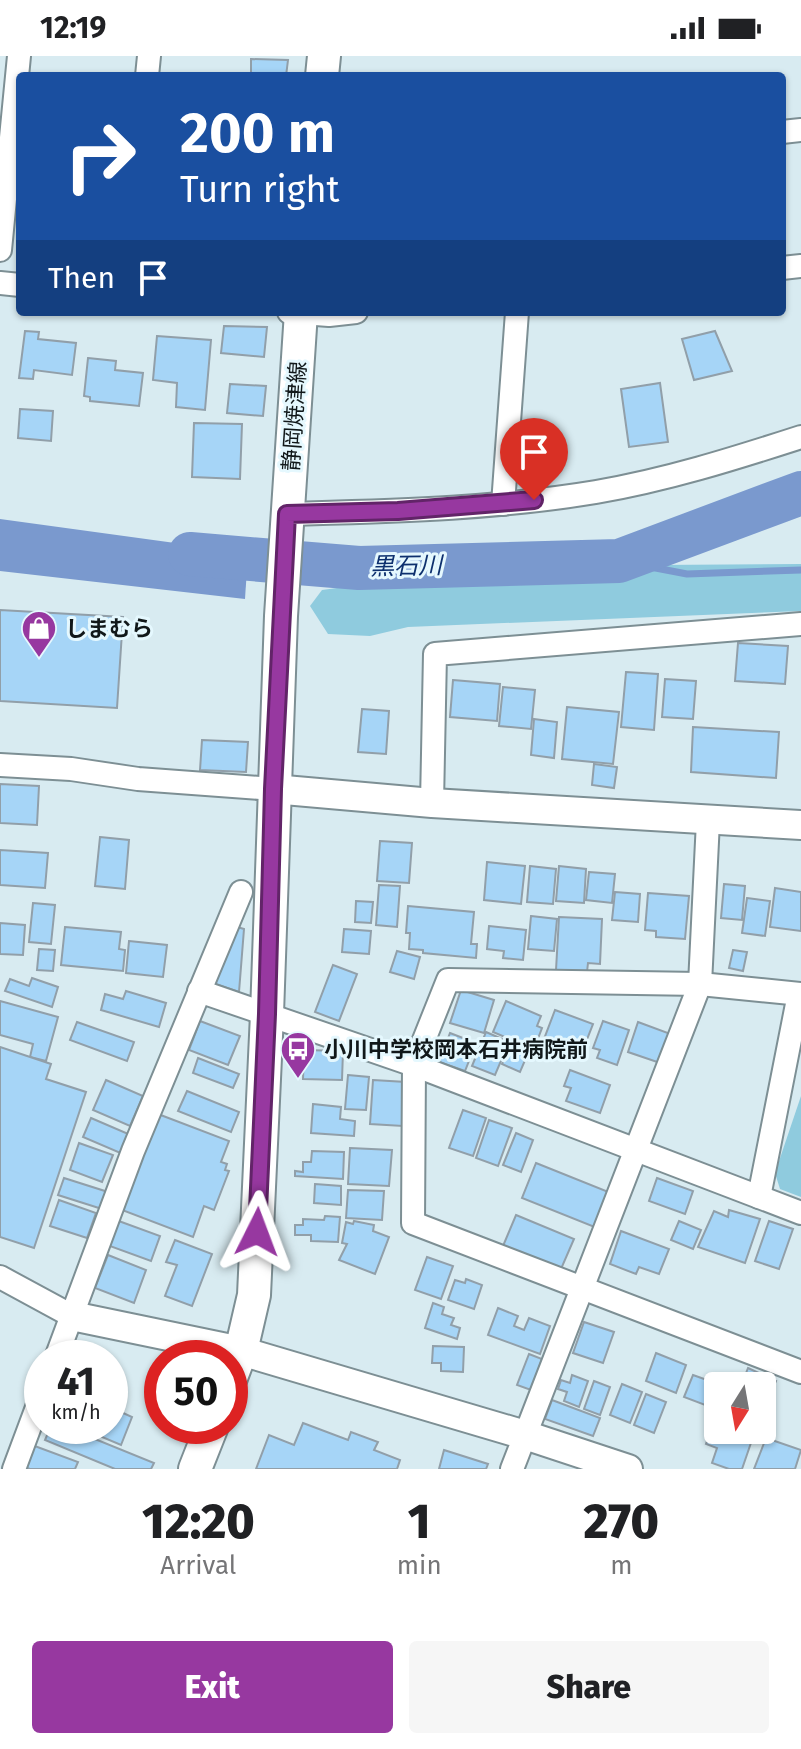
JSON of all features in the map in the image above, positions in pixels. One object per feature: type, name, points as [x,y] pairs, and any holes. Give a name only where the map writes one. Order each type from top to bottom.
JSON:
[{"type":"main road","name":"静岡焼津線","points":[[243,1340],[254,1295],[267,1014],[273,789],[297,316]]},
{"type":"main road","points":[[195,1469],[205,1444]]},
{"type":"street","points":[[0,250],[16,87]]},
{"type":"street","points":[[503,504],[517,316]]},
{"type":"street","points":[[287,514],[503,504],[597,492],[702,469],[801,437]]},
{"type":"street","points":[[432,803],[435,654],[801,624]]},
{"type":"street","points":[[0,765],[432,803],[801,825]]},
{"type":"street","points":[[512,1469],[700,984],[708,821]]},
{"type":"street","points":[[63,1340],[133,1151],[241,892]]},
{"type":"street","points":[[759,1197],[800,994],[700,984],[448,980],[414,1065],[413,1223],[801,1372]]},
{"type":"street","points":[[199,991],[414,1065],[801,1213]]},
{"type":"street","points":[[0,1277],[72,1316],[151,1340]]},
{"type":"street","points":[[248,1369],[525,1435],[628,1469]]},
{"type":"street","points":[[14,1469],[24,1442]]},
{"type":"shaded area","points":[[0,519],[248,553],[245,599],[0,571]]},
{"type":"shaded area","points":[[801,564],[801,611],[408,627],[370,636],[328,634],[310,606],[322,590],[500,566]]},
{"type":"shaded area","points":[[801,1096],[801,1197],[780,1189],[775,1173]]},
{"type":"building","points":[[251,59],[288,60],[286,72],[251,72]]},
{"type":"building","points":[[224,326],[267,327],[264,357],[221,353]]},
{"type":"building","points":[[25,331],[39,332],[38,339],[76,343],[72,375],[34,370],[33,379],[19,378]]},
{"type":"building","points":[[715,331],[732,371],[694,380],[682,339]]},
{"type":"building","points":[[157,336],[211,340],[205,410],[176,407],[177,383],[153,380]]},
{"type":"building","points":[[88,358],[116,361],[115,370],[143,373],[139,406],[90,401],[90,397],[84,396]]},
{"type":"building","points":[[660,383],[668,442],[629,447],[621,389]]},
{"type":"building","points":[[230,384],[266,386],[263,416],[227,413]]},
{"type":"building","points":[[20,409],[53,411],[51,441],[18,438]]},
{"type":"building","points":[[194,423],[242,424],[240,479],[192,477]]},
{"type":"building","points":[[0,610],[123,617],[117,708],[0,701]]},
{"type":"building","points":[[738,643],[788,646],[785,684],[735,681]]},
{"type":"building","points":[[626,672],[658,674],[654,730],[621,727]]},
{"type":"building","points":[[665,679],[696,681],[693,719],[662,717]]},
{"type":"building","points":[[453,680],[500,684],[497,721],[450,717]]},
{"type":"building","points":[[503,687],[535,690],[531,729],[499,726]]},
{"type":"building","points":[[567,707],[619,712],[613,764],[562,759]]},
{"type":"building","points":[[362,709],[389,711],[386,754],[358,752]]},
{"type":"building","points":[[534,719],[557,722],[554,758],[531,755]]},
{"type":"building","points":[[693,727],[779,732],[776,778],[691,772]]},
{"type":"building","points":[[202,740],[248,742],[246,772],[200,770]]},
{"type":"building","points":[[594,764],[617,767],[614,788],[592,785]]},
{"type":"building","points":[[0,784],[39,786],[37,825],[0,823]]},
{"type":"building","points":[[100,837],[129,840],[125,889],[95,886]]},
{"type":"building","points":[[380,841],[412,843],[409,883],[377,881]]},
{"type":"building","points":[[0,850],[48,853],[45,888],[0,885]]},
{"type":"building","points":[[487,862],[525,866],[521,904],[484,900]]},
{"type":"building","points":[[530,866],[556,869],[553,904],[527,902]]},
{"type":"building","points":[[559,866],[586,869],[584,903],[556,901]]},
{"type":"building","points":[[589,872],[615,874],[612,903],[586,900]]},
{"type":"building","points":[[724,884],[745,886],[742,920],[721,918]]},
{"type":"building","points":[[379,885],[400,886],[397,927],[376,925]]},
{"type":"building","points":[[775,888],[801,892],[801,931],[770,927]]},
{"type":"building","points":[[615,892],[640,894],[638,922],[612,920]]},
{"type":"building","points":[[648,893],[689,896],[685,939],[656,937],[656,931],[645,930]]},
{"type":"building","points":[[747,898],[770,901],[765,936],[742,933]]},
{"type":"building","points":[[356,901],[373,902],[371,923],[355,922]]},
{"type":"building","points":[[33,903],[55,905],[51,944],[29,942]]},
{"type":"building","points":[[408,906],[474,912],[471,944],[477,944],[476,958],[409,949],[410,933],[406,933]]},
{"type":"building","points":[[531,916],[557,919],[554,951],[528,949]]},
{"type":"building","points":[[559,917],[602,919],[600,964],[588,963],[587,972],[556,970]]},
{"type":"building","points":[[0,923],[25,925],[23,955],[0,954]]},
{"type":"building","points":[[234,926],[244,929],[239,992],[213,983]]},
{"type":"building","points":[[489,926],[526,930],[523,960],[503,958],[504,951],[487,949]]},
{"type":"building","points":[[65,927],[121,932],[119,949],[125,950],[123,971],[61,965]]},
{"type":"building","points":[[344,929],[371,931],[369,954],[342,952]]},
{"type":"building","points":[[129,941],[167,945],[163,977],[126,973]]},
{"type":"building","points":[[39,949],[55,950],[53,971],[37,970]]},
{"type":"building","points":[[733,950],[747,952],[743,971],[729,968]]},
{"type":"building","points":[[397,951],[420,957],[414,979],[390,972]]},
{"type":"building","points":[[333,965],[357,974],[339,1021],[315,1012]]},
{"type":"building","points":[[32,978],[58,987],[52,1007],[5,991],[10,979],[29,986]]},
{"type":"building","points":[[461,990],[494,1000],[484,1033],[450,1023]]},
{"type":"building","points":[[126,991],[166,1003],[159,1027],[101,1010],[105,994],[123,999]]},
{"type":"building","points":[[0,1001],[58,1017],[46,1061],[30,1057],[33,1044],[0,1035]]},
{"type":"building","points":[[506,1001],[541,1016],[537,1026],[542,1028],[534,1049],[493,1032]]},
{"type":"building","points":[[555,1010],[593,1024],[582,1052],[578,1051],[575,1059],[541,1047]]},
{"type":"building","points":[[200,1021],[240,1036],[228,1065],[189,1050]]},
{"type":"building","points":[[603,1021],[629,1030],[617,1065],[597,1058],[600,1050],[593,1048]]},
{"type":"building","points":[[77,1022],[134,1042],[127,1061],[70,1040]]},
{"type":"building","points":[[638,1022],[676,1036],[666,1065],[628,1052]]},
{"type":"building","points":[[486,1032],[509,1042],[495,1075],[472,1066]]},
{"type":"building","points":[[450,1033],[476,1043],[465,1071],[439,1062]]},
{"type":"building","points":[[511,1043],[529,1051],[520,1072],[502,1064]]},
{"type":"building","points":[[0,1047],[51,1064],[46,1079],[86,1092],[34,1248],[0,1237]]},
{"type":"building","points":[[304,1050],[343,1051],[342,1080],[303,1079]]},
{"type":"building","points":[[198,1058],[239,1074],[233,1088],[193,1073]]},
{"type":"building","points":[[570,1070],[610,1085],[600,1113],[566,1101],[571,1088],[564,1086]]},
{"type":"building","points":[[348,1075],[369,1077],[366,1110],[345,1109]]},
{"type":"building","points":[[106,1080],[143,1096],[130,1126],[93,1110]]},
{"type":"building","points":[[373,1080],[406,1082],[403,1126],[370,1124]]},
{"type":"building","points":[[187,1091],[239,1112],[231,1132],[178,1111]]},
{"type":"building","points":[[313,1104],[341,1107],[340,1119],[355,1121],[354,1136],[311,1133]]},
{"type":"building","points":[[463,1110],[486,1118],[473,1156],[449,1148]]},
{"type":"building","points":[[158,1114],[229,1141],[221,1162],[227,1164],[225,1170],[229,1171],[214,1210],[204,1206],[193,1237],[122,1210]]},
{"type":"building","points":[[91,1118],[133,1136],[125,1155],[83,1137]]},
{"type":"building","points":[[489,1120],[512,1128],[498,1166],[476,1158]]},
{"type":"building","points":[[516,1133],[533,1140],[521,1172],[503,1165]]},
{"type":"building","points":[[79,1143],[113,1155],[102,1182],[70,1170]]},
{"type":"building","points":[[350,1148],[392,1150],[389,1186],[348,1184]]},
{"type":"building","points":[[312,1151],[344,1152],[343,1179],[295,1176],[295,1171],[303,1172],[303,1162],[311,1162]]},
{"type":"building","points":[[536,1163],[611,1193],[597,1228],[522,1198]]},
{"type":"building","points":[[64,1178],[108,1192],[102,1209],[58,1195]]},
{"type":"building","points":[[657,1178],[693,1191],[685,1214],[649,1201]]},
{"type":"building","points":[[315,1184],[341,1186],[341,1205],[314,1203]]},
{"type":"building","points":[[348,1190],[384,1191],[382,1220],[346,1218]]},
{"type":"building","points":[[59,1200],[96,1213],[87,1238],[50,1226]]},
{"type":"building","points":[[729,1210],[760,1219],[745,1263],[698,1247],[714,1211],[728,1217]]},
{"type":"building","points":[[516,1215],[574,1239],[561,1269],[503,1246]]},
{"type":"building","points":[[325,1216],[340,1217],[338,1242],[311,1241],[311,1235],[295,1235],[295,1225],[303,1225],[303,1219],[324,1220]]},
{"type":"building","points":[[116,1220],[160,1236],[151,1261],[107,1245]]},
{"type":"building","points":[[354,1221],[374,1225],[373,1231],[389,1237],[375,1274],[339,1260],[347,1244],[342,1243],[346,1222],[353,1224]]},
{"type":"building","points":[[679,1221],[701,1230],[693,1249],[671,1240]]},
{"type":"building","points":[[769,1221],[793,1229],[779,1269],[755,1261]]},
{"type":"building","points":[[621,1231],[669,1249],[659,1274],[639,1267],[636,1274],[610,1264]]},
{"type":"building","points":[[175,1240],[212,1254],[192,1306],[165,1296],[177,1265],[166,1262]]},
{"type":"building","points":[[108,1255],[146,1270],[134,1303],[95,1288]]},
{"type":"building","points":[[427,1257],[453,1266],[441,1299],[415,1290]]},
{"type":"building","points":[[466,1279],[482,1285],[474,1309],[448,1300],[455,1280],[465,1283]]},
{"type":"building","points":[[433,1303],[444,1307],[442,1314],[454,1318],[451,1325],[460,1328],[457,1339],[425,1328]]},
{"type":"building","points":[[498,1308],[518,1316],[514,1326],[524,1330],[529,1318],[550,1326],[540,1354],[488,1335]]},
{"type":"building","points":[[584,1322],[614,1332],[603,1363],[573,1353]]},
{"type":"building","points":[[433,1346],[464,1347],[463,1372],[441,1371],[441,1363],[432,1363]]},
{"type":"building","points":[[656,1353],[686,1365],[676,1393],[646,1381]]},
{"type":"building","points":[[529,1354],[542,1359],[531,1390],[517,1385]]},
{"type":"building","points":[[572,1375],[588,1381],[579,1407],[564,1401],[567,1392],[558,1389],[561,1380],[570,1383]]},
{"type":"building","points":[[693,1375],[704,1379],[704,1405],[684,1397]]},
{"type":"building","points":[[594,1381],[610,1387],[600,1415],[584,1409]]},
{"type":"building","points":[[622,1384],[642,1392],[630,1423],[610,1415]]},
{"type":"building","points":[[646,1394],[666,1402],[654,1433],[634,1425]]},
{"type":"building","points":[[552,1400],[600,1418],[593,1436],[545,1419]]},
{"type":"building","points":[[303,1423],[348,1440],[351,1432],[378,1442],[374,1450],[400,1460],[397,1469],[256,1469],[269,1435],[294,1445]]},
{"type":"building","points":[[776,1441],[801,1450],[795,1469],[754,1469],[764,1444],[776,1444]]},
{"type":"building","points":[[55,1444],[107,1444],[154,1463],[151,1469],[115,1469]]},
{"type":"building","points":[[706,1444],[751,1444],[742,1469],[729,1469],[712,1463],[717,1448]]},
{"type":"building","points":[[32,1445],[78,1462],[75,1469],[24,1467]]},
{"type":"building","points":[[444,1450],[488,1464],[486,1469],[439,1469]]},
{"type":"waterway","name":"黒石川","points":[[190,554],[359,568],[619,561],[801,493]]},
{"type":"waterway","points":[[619,561],[687,574],[801,570]]},
{"type":"place","name":"しまむら","points":[[39,659]]},
{"type":"place","name":"小川中学校岡本石井病院前","points":[[298,1080]]},
{"type":"route","points":[[257,1232],[273,789],[287,514],[398,511],[534,500]]}]
